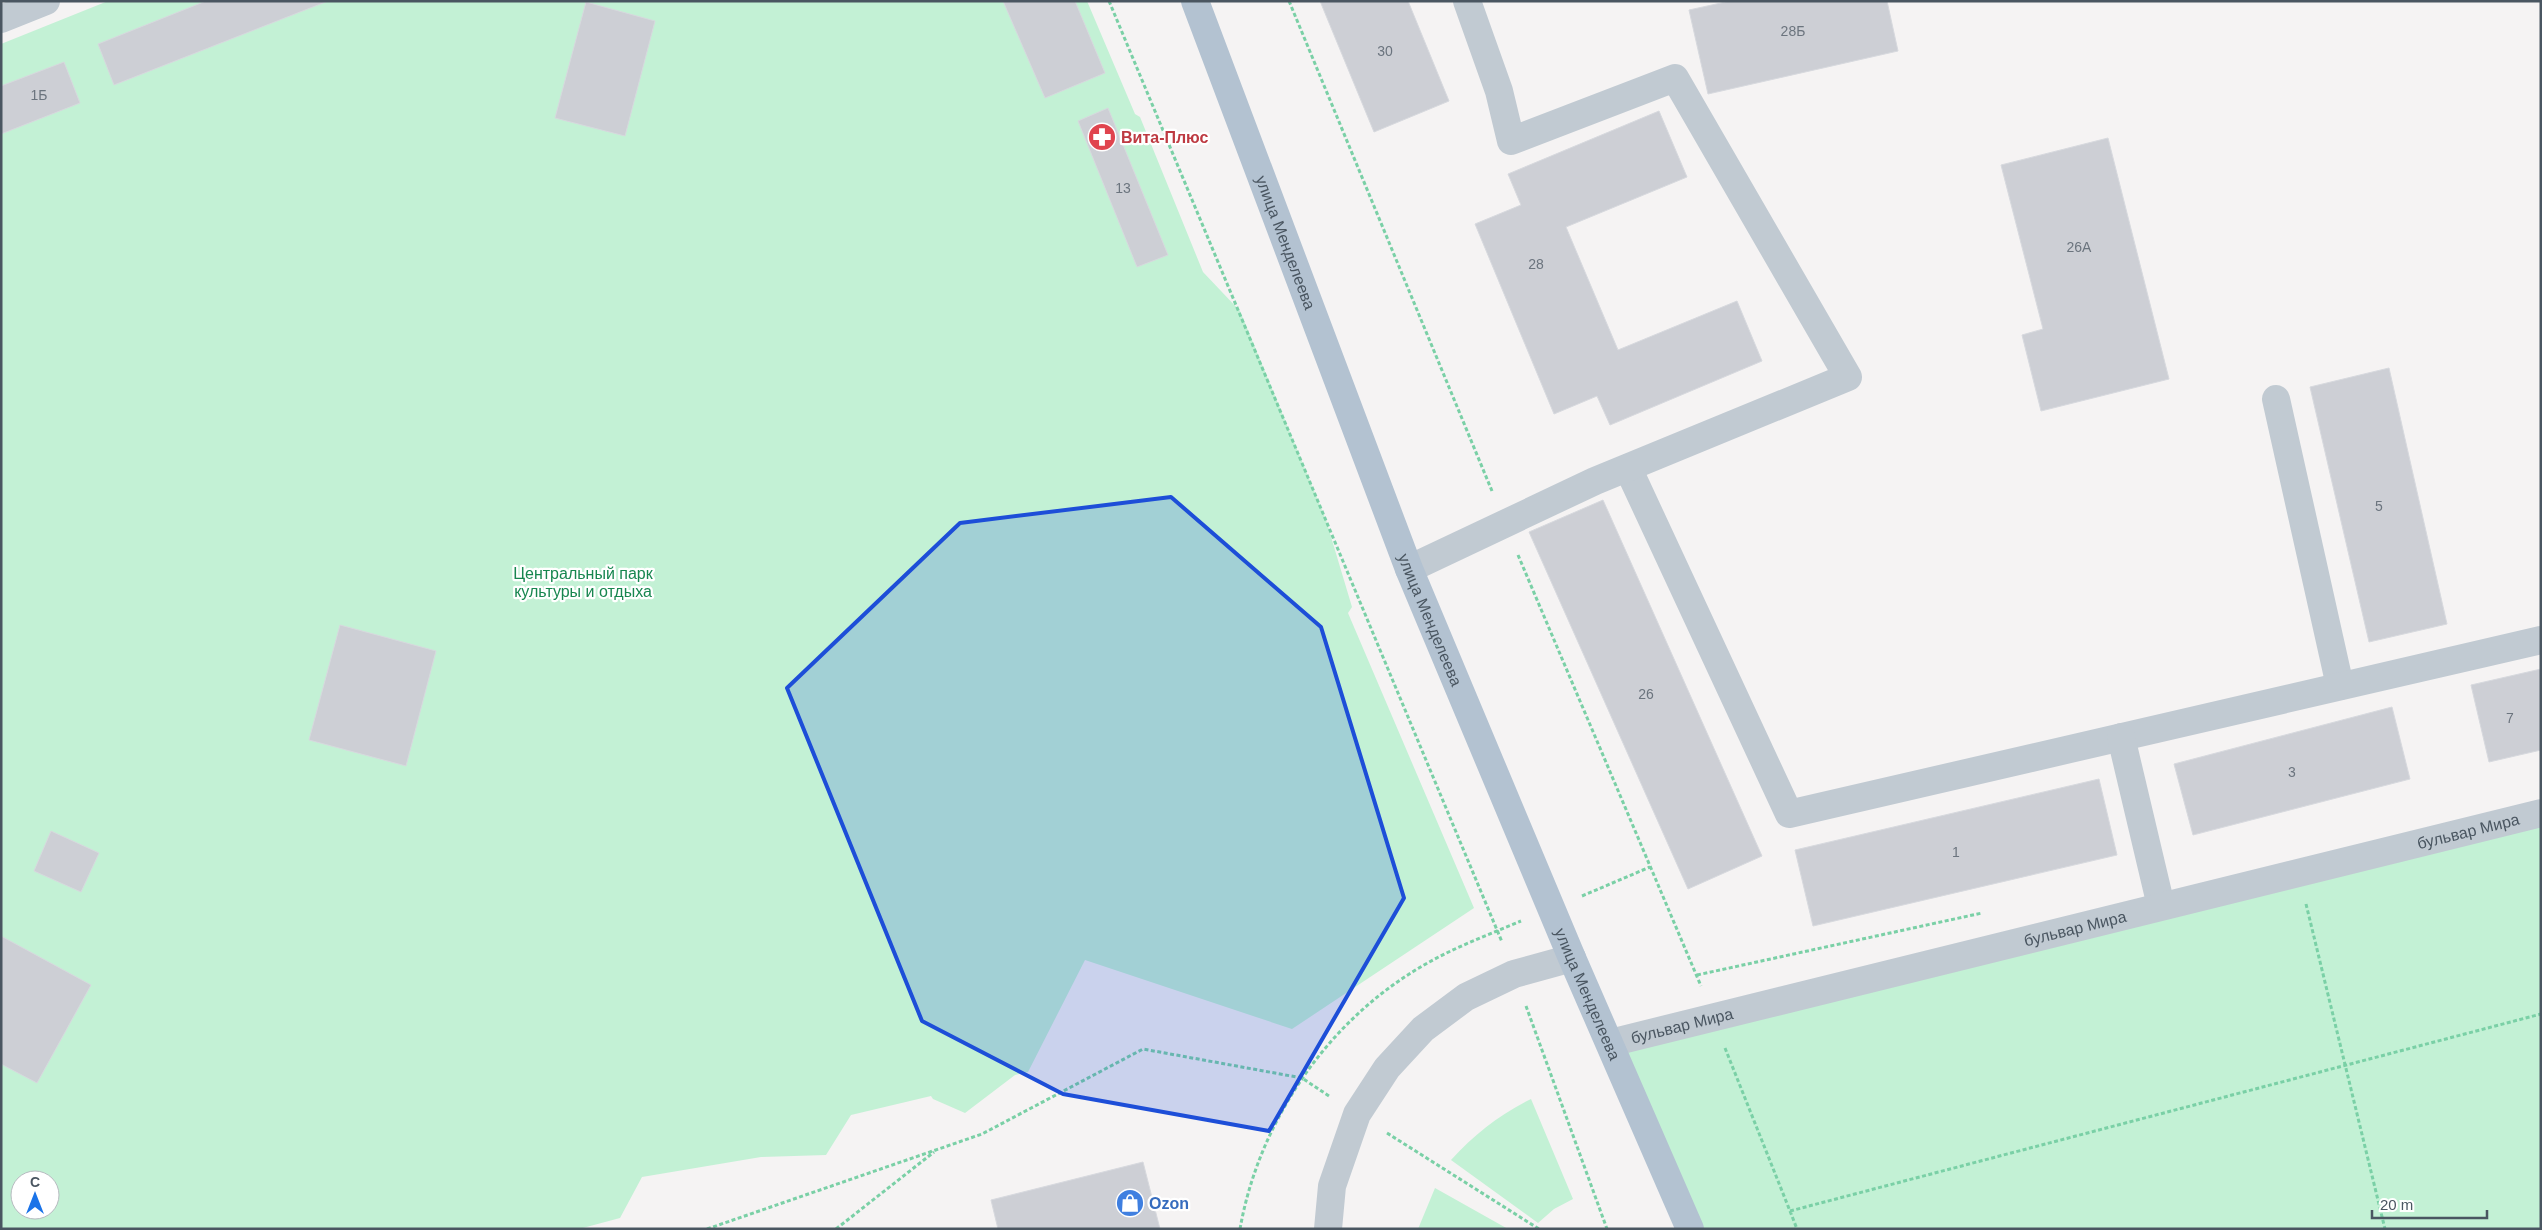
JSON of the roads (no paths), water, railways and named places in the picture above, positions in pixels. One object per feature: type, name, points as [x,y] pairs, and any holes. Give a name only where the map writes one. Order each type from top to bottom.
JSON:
[{"type":"main road","name":"улица Менделеева","points":[[1194,1],[1410,569],[1572,958],[1690,1229]]},
{"type":"street","points":[[1,19],[46,1]]},
{"type":"street","points":[[1410,569],[1628,468],[1848,378],[1675,78],[1512,141],[1499,91],[1468,1]]},
{"type":"street","points":[[2276,399],[2340,686]]},
{"type":"street","points":[[1628,468],[1788,814],[2541,640]]},
{"type":"street","points":[[2121,737],[2161,906]]},
{"type":"street","name":"бульвар Мира","points":[[1610,1043],[2541,813]]},
{"type":"street","points":[[1328,1229],[1332,1186],[1357,1114],[1387,1068],[1423,1029],[1466,997],[1514,974],[1572,958]]},
{"type":"place","name":"Вита-Плюс","points":[[1102,137]]},
{"type":"place","name":"Ozon","points":[[1130,1203]]},
{"type":"park label","name":"Центральный парк культуры и отдыха","points":[[583,582]]}]
